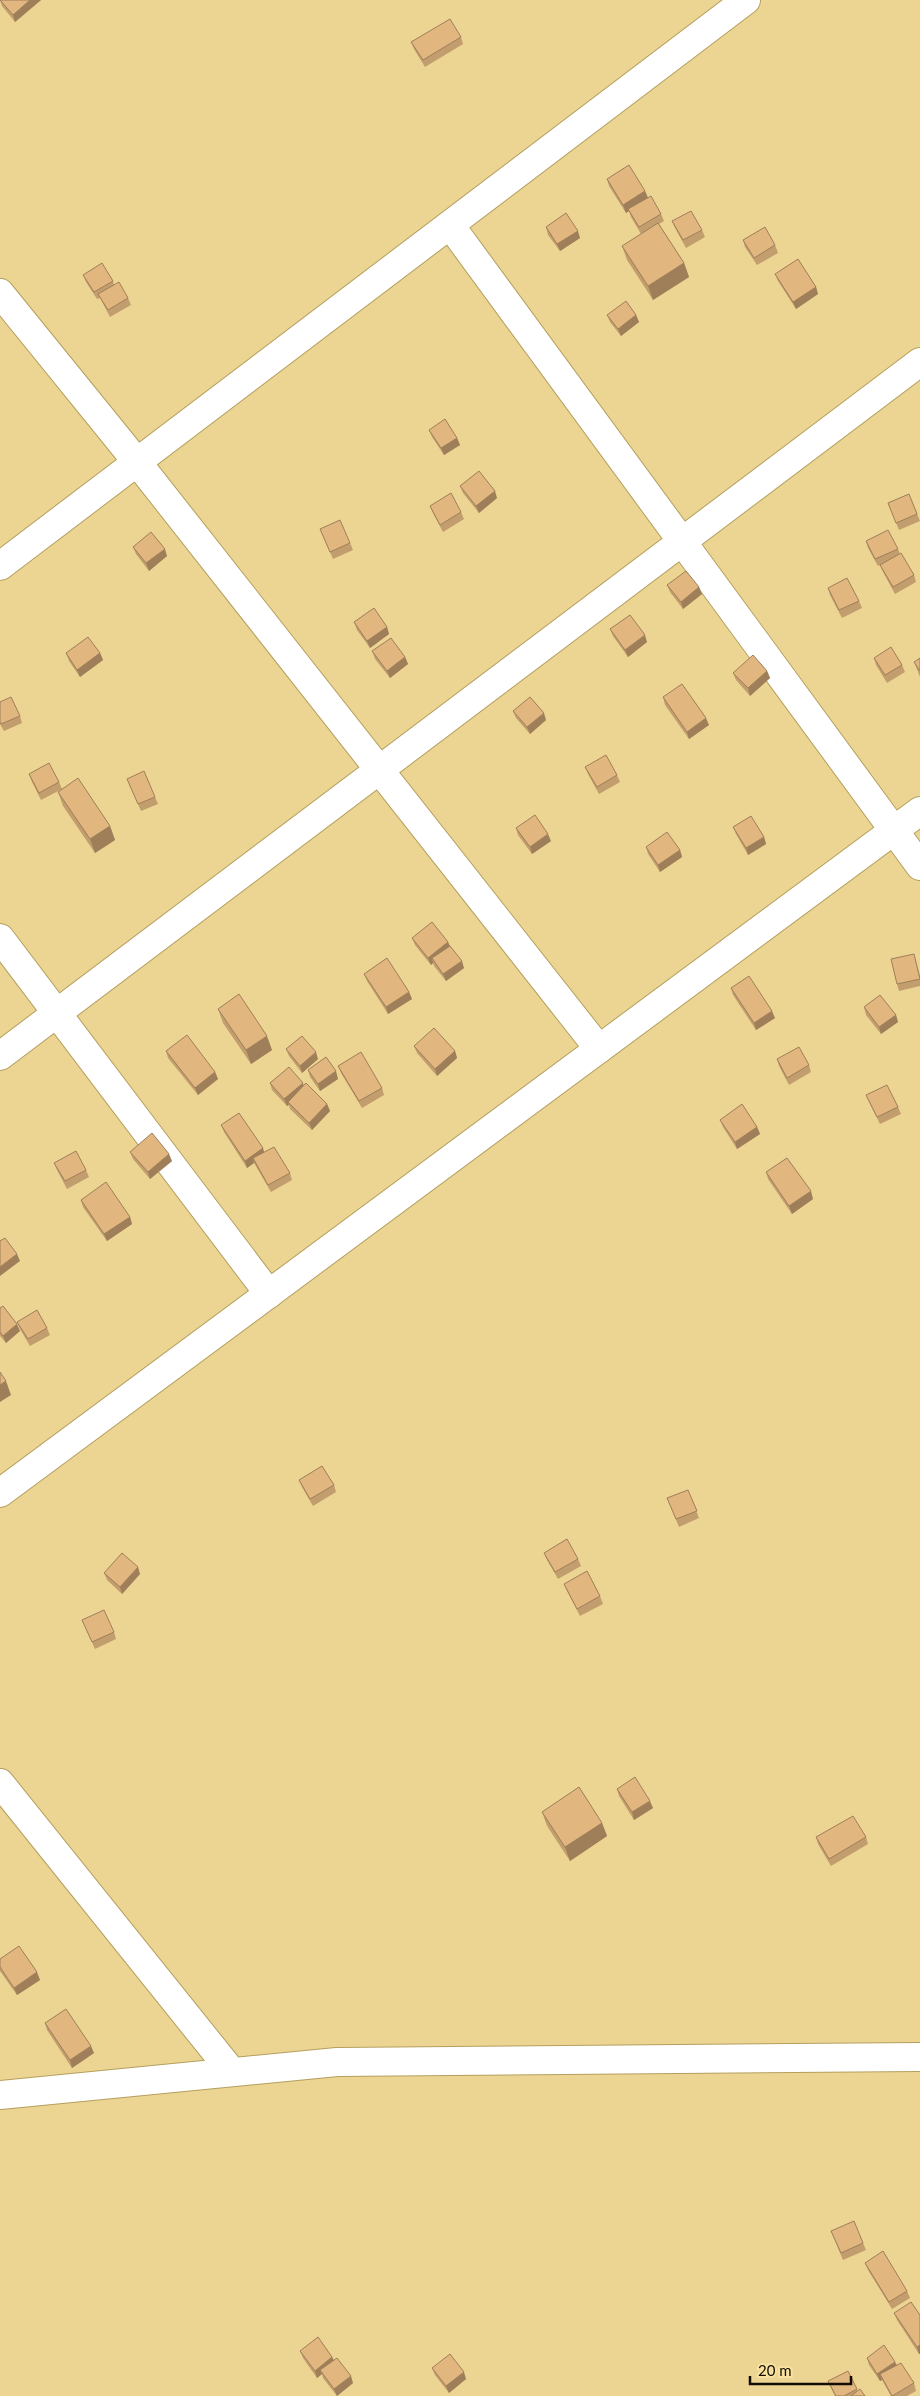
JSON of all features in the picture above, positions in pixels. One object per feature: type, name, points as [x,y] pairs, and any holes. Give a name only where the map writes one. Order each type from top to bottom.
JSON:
[{"type":"street","points":[[0,566],[746,0]]},
{"type":"street","points":[[450,224],[920,866]]},
{"type":"street","points":[[0,294],[137,462],[599,1049]]},
{"type":"street","points":[[0,1056],[920,362]]},
{"type":"street","points":[[0,1493],[920,812]]},
{"type":"street","points":[[0,938],[269,1294]]},
{"type":"street","points":[[0,1783],[232,2072]]},
{"type":"street","points":[[0,2095],[336,2062],[920,2057]]},
{"type":"building","points":[[0,0],[30,0],[13,15]]},
{"type":"building","points":[[450,19],[461,37],[423,60],[411,42]]},
{"type":"building","points":[[629,165],[645,191],[623,205],[607,179]]},
{"type":"building","points":[[651,196],[661,214],[639,227],[628,209]]},
{"type":"building","points":[[691,211],[702,230],[683,240],[672,221]]},
{"type":"building","points":[[566,213],[578,231],[557,244],[546,227]]},
{"type":"building","points":[[658,223],[684,263],[648,286],[622,246]]},
{"type":"building","points":[[765,227],[775,245],[754,258],[743,240]]},
{"type":"building","points":[[798,259],[816,287],[793,302],[775,274]]},
{"type":"building","points":[[102,263],[113,281],[94,292],[83,275]]},
{"type":"building","points":[[119,282],[128,298],[108,310],[98,294]]},
{"type":"building","points":[[626,301],[636,315],[618,329],[607,315]]},
{"type":"building","points":[[445,419],[457,438],[441,448],[429,430]]},
{"type":"building","points":[[479,471],[495,491],[476,506],[460,486]]},
{"type":"building","points":[[451,493],[461,512],[440,525],[430,506]]},
{"type":"building","points":[[909,494],[917,514],[896,523],[888,503]]},
{"type":"building","points":[[340,520],[350,543],[330,552],[320,529]]},
{"type":"building","points":[[888,530],[898,549],[875,559],[866,541]]},
{"type":"building","points":[[151,532],[165,549],[146,563],[133,547]]},
{"type":"building","points":[[901,553],[914,575],[893,587],[880,565]]},
{"type":"building","points":[[686,571],[699,587],[681,602],[667,585]]},
{"type":"building","points":[[847,578],[859,601],[839,610],[828,588]]},
{"type":"building","points":[[374,608],[387,627],[367,641],[354,622]]},
{"type":"building","points":[[630,615],[645,635],[625,650],[610,629]]},
{"type":"building","points":[[88,637],[100,653],[77,670],[66,653]]},
{"type":"building","points":[[391,638],[405,657],[387,671],[372,651]]},
{"type":"building","points":[[891,647],[902,665],[885,675],[874,658]]},
{"type":"building","points":[[753,655],[767,671],[748,688],[733,673]]},
{"type":"building","points":[[920,658],[920,671],[914,662]]},
{"type":"building","points":[[682,684],[706,718],[687,732],[663,697]]},
{"type":"building","points":[[11,697],[20,716],[1,724],[0,702]]},
{"type":"building","points":[[530,697],[544,713],[527,727],[513,711]]},
{"type":"building","points":[[606,755],[617,775],[597,787],[585,767]]},
{"type":"building","points":[[49,763],[59,782],[39,793],[29,774]]},
{"type":"building","points":[[144,771],[155,797],[138,804],[127,779]]},
{"type":"building","points":[[78,778],[110,826],[90,839],[58,792]]},
{"type":"building","points":[[535,815],[548,834],[530,847],[516,828]]},
{"type":"building","points":[[751,816],[764,837],[746,848],[733,827]]},
{"type":"building","points":[[667,832],[680,850],[658,865],[646,847]]},
{"type":"building","points":[[432,922],[448,942],[428,958],[412,938]]},
{"type":"building","points":[[450,946],[462,961],[443,974],[432,958]]},
{"type":"building","points":[[914,954],[920,979],[897,984],[891,959]]},
{"type":"building","points":[[387,958],[409,992],[386,1007],[364,974]]},
{"type":"building","points":[[749,976],[772,1011],[754,1023],[731,988]]},
{"type":"building","points":[[239,994],[267,1036],[246,1050],[218,1009]]},
{"type":"building","points":[[880,995],[896,1015],[879,1027],[864,1007]]},
{"type":"building","points":[[434,1028],[455,1051],[435,1069],[414,1046]]},
{"type":"building","points":[[187,1035],[215,1072],[195,1088],[166,1051]]},
{"type":"building","points":[[302,1036],[316,1052],[300,1066],[286,1049]]},
{"type":"building","points":[[799,1047],[809,1065],[787,1078],[777,1059]]},
{"type":"building","points":[[361,1052],[382,1088],[359,1101],[338,1066]]},
{"type":"building","points":[[326,1057],[336,1071],[318,1084],[308,1070]]},
{"type":"building","points":[[289,1067],[303,1083],[284,1099],[270,1083]]},
{"type":"building","points":[[306,1083],[327,1104],[309,1123],[288,1102]]},
{"type":"building","points":[[887,1085],[898,1107],[877,1117],[866,1095]]},
{"type":"building","points":[[742,1104],[757,1127],[735,1142],[720,1120]]},
{"type":"building","points":[[239,1113],[263,1148],[245,1161],[221,1125]]},
{"type":"building","points":[[152,1133],[169,1154],[148,1172],[130,1152]]},
{"type":"building","points":[[274,1147],[290,1173],[268,1185],[253,1158]]},
{"type":"building","points":[[76,1151],[86,1170],[65,1181],[54,1163]]},
{"type":"building","points":[[787,1158],[811,1191],[789,1206],[766,1172]]},
{"type":"building","points":[[106,1182],[130,1217],[104,1234],[81,1200]]},
{"type":"building","points":[[5,1238],[17,1254],[0,1267],[0,1241]]},
{"type":"building","points":[[3,1306],[17,1324],[3,1336],[0,1332],[0,1308]]},
{"type":"building","points":[[37,1310],[47,1328],[28,1339],[17,1322]]},
{"type":"building","points":[[0,1372],[6,1381],[0,1385]]},
{"type":"building","points":[[322,1466],[334,1485],[310,1499],[299,1480]]},
{"type":"building","points":[[688,1490],[697,1511],[676,1519],[667,1498]]},
{"type":"building","points":[[567,1539],[578,1559],[555,1572],[544,1553]]},
{"type":"building","points":[[122,1553],[138,1567],[120,1587],[104,1573]]},
{"type":"building","points":[[587,1571],[600,1596],[577,1609],[564,1584]]},
{"type":"building","points":[[104,1610],[114,1632],[92,1642],[82,1620]]},
{"type":"building","points":[[635,1777],[650,1801],[632,1812],[617,1789]]},
{"type":"building","points":[[579,1787],[602,1823],[565,1847],[542,1812]]},
{"type":"building","points":[[853,1816],[866,1837],[829,1859],[816,1837]]},
{"type":"building","points":[[19,1946],[37,1972],[14,1988],[0,1967],[0,1959]]},
{"type":"building","points":[[66,2009],[91,2046],[70,2060],[45,2023]]},
{"type":"building","points":[[854,2221],[863,2243],[841,2253],[831,2231]]},
{"type":"building","points":[[883,2251],[907,2291],[889,2302],[865,2263]]},
{"type":"building","points":[[911,2302],[920,2315],[920,2345],[917,2347],[894,2313]]},
{"type":"building","points":[[318,2337],[332,2357],[315,2371],[300,2351]]},
{"type":"building","points":[[884,2345],[895,2362],[877,2374],[867,2358]]},
{"type":"building","points":[[450,2354],[464,2372],[446,2386],[432,2368]]},
{"type":"building","points":[[337,2358],[351,2376],[334,2389],[320,2370]]},
{"type":"building","points":[[901,2363],[914,2383],[892,2396],[880,2374]]},
{"type":"building","points":[[848,2371],[857,2389],[844,2396],[836,2396],[828,2381]]},
{"type":"building","points":[[860,2389],[865,2396],[851,2396]]}]
